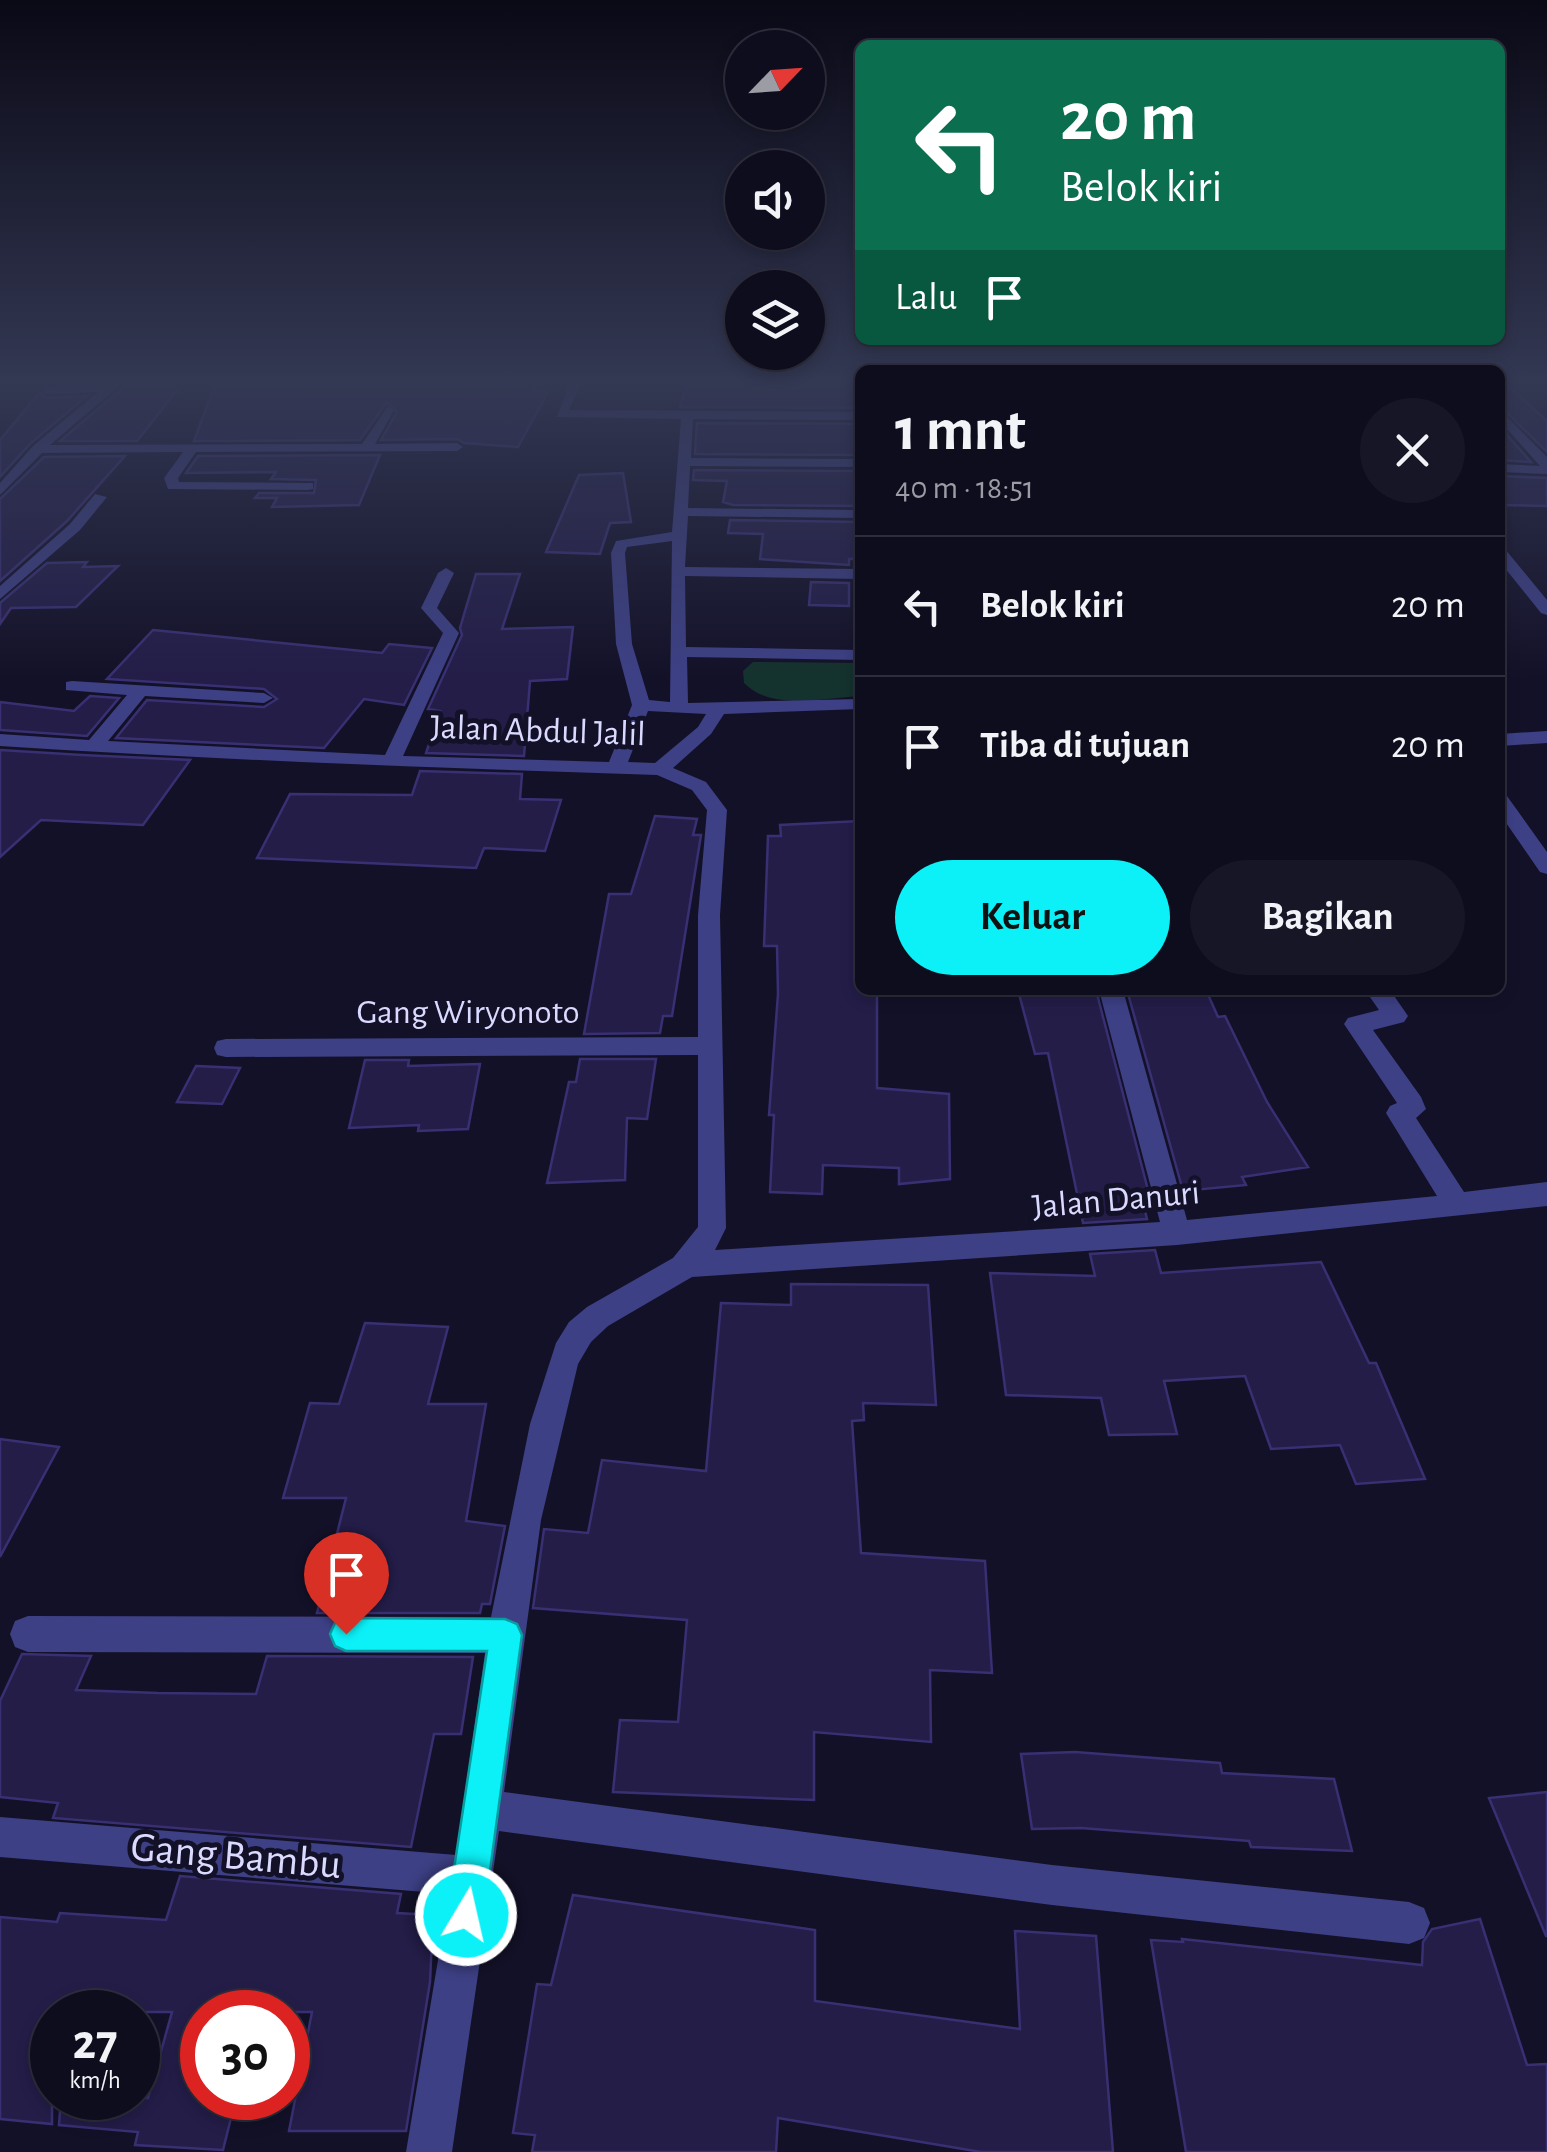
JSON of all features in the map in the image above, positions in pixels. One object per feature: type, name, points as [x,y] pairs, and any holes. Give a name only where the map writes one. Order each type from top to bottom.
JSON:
[{"type":"street","points":[[172,479],[173,486],[308,486]]},
{"type":"street","points":[[678,708],[676,652],[683,479]]},
{"type":"street","points":[[0,594],[75,528],[100,497]]},
{"type":"street","points":[[680,512],[855,514]]},
{"type":"street","points":[[617,766],[641,704],[624,644],[618,553],[621,544],[632,540],[679,535]]},
{"type":"street","points":[[1505,558],[1547,610]]},
{"type":"street","points":[[678,571],[855,574]]},
{"type":"street","points":[[392,762],[451,633],[429,608],[446,573]]},
{"type":"street","points":[[676,652],[855,655]]},
{"type":"street","points":[[72,686],[264,698]]},
{"type":"street","points":[[93,747],[140,691]]},
{"type":"street","points":[[641,704],[718,709],[855,704]]},
{"type":"street","points":[[660,769],[704,730],[718,709]]},
{"type":"street","points":[[1505,740],[1547,737]]},
{"type":"street","name":"Jalan Abdul Jalil","points":[[0,740],[392,762],[617,766],[660,769],[700,786],[717,810],[709,915],[712,1228],[705,1248],[690,1264]]},
{"type":"street","points":[[1505,807],[1547,867]]},
{"type":"street","points":[[1112,995],[1177,1232]]},
{"type":"street","points":[[1381,995],[1396,1016],[1356,1024],[1414,1107],[1399,1113],[1458,1206]]},
{"type":"street","name":"Gang Wiryonoto","points":[[226,1048],[710,1046]]},
{"type":"street","name":"Jalan Danuri","points":[[690,1264],[995,1248],[1458,1206],[1547,1194]]},
{"type":"street","points":[[430,2152],[524,1513],[568,1349],[610,1308],[646,1292],[690,1264]]},
{"type":"street","points":[[28,1634],[505,1635]]},
{"type":"street","points":[[482,1809],[1052,1885],[1409,1923]]},
{"type":"street","name":"Gang Bambu","points":[[0,1837],[472,1876]]},
{"type":"green space","points":[[753,662],[855,663],[855,696],[798,701],[768,697],[744,683],[743,671]]},
{"type":"building","points":[[21,479],[104,479],[67,521],[0,581],[0,499]]},
{"type":"building","points":[[290,479],[370,479],[359,505],[272,507],[277,498],[255,498],[259,493],[314,493],[316,480]]},
{"type":"building","points":[[577,479],[624,479],[631,522],[610,523],[600,554],[546,552]]},
{"type":"building","points":[[855,479],[855,506],[733,505],[723,502],[727,481],[693,480]]},
{"type":"building","points":[[1505,479],[1547,479],[1547,506],[1505,505]]},
{"type":"building","points":[[730,520],[855,522],[855,559],[849,559],[849,565],[760,559],[763,534],[728,533]]},
{"type":"building","points":[[87,562],[83,567],[118,566],[76,607],[11,608],[0,624],[0,603],[47,563]]},
{"type":"building","points":[[476,574],[520,574],[502,629],[573,627],[567,679],[530,681],[524,756],[426,753],[440,711],[428,709],[462,635],[460,628]]},
{"type":"building","points":[[811,582],[849,583],[849,606],[809,605]]},
{"type":"building","points":[[153,630],[382,653],[389,644],[432,648],[404,705],[364,699],[324,748],[116,738],[147,700],[264,707],[277,699],[264,689],[107,679]]},
{"type":"building","points":[[90,696],[119,698],[87,736],[0,730],[0,702],[74,711]]},
{"type":"building","points":[[0,750],[190,760],[143,825],[41,820],[0,857]]},
{"type":"building","points":[[420,771],[522,774],[520,799],[561,800],[545,851],[484,848],[476,868],[257,858],[290,794],[412,795]]},
{"type":"building","points":[[655,816],[697,819],[693,835],[701,835],[672,1016],[663,1016],[660,1033],[584,1034],[609,894],[631,894]]},
{"type":"building","points":[[855,821],[855,995],[877,995],[877,1088],[949,1094],[950,1179],[899,1184],[899,1168],[823,1165],[822,1194],[770,1192],[774,1115],[769,1115],[778,994],[777,946],[764,946],[768,836],[781,836],[780,825]]},
{"type":"building","points":[[1019,995],[1097,995],[1149,1194],[1141,1195],[1147,1219],[1083,1223],[1048,1053],[1035,1054]]},
{"type":"building","points":[[1128,995],[1208,995],[1218,1017],[1225,1016],[1267,1102],[1308,1167],[1242,1177],[1246,1185],[1183,1191]]},
{"type":"building","points":[[580,1059],[656,1059],[647,1119],[627,1118],[625,1180],[547,1183],[569,1082],[576,1082]]},
{"type":"building","points":[[365,1060],[409,1060],[408,1066],[480,1064],[468,1129],[418,1131],[419,1125],[349,1128]]},
{"type":"building","points":[[196,1066],[240,1068],[222,1104],[177,1102]]},
{"type":"building","points":[[1155,1250],[1161,1273],[1321,1262],[1369,1363],[1376,1363],[1425,1479],[1356,1484],[1340,1445],[1271,1449],[1245,1376],[1164,1381],[1177,1434],[1109,1435],[1101,1398],[1006,1395],[990,1273],[1095,1276],[1090,1254]]},
{"type":"building","points":[[791,1284],[928,1285],[936,1405],[863,1403],[864,1420],[852,1421],[861,1553],[985,1561],[992,1673],[930,1670],[931,1742],[814,1732],[814,1800],[613,1792],[620,1720],[678,1722],[687,1620],[533,1608],[544,1529],[588,1533],[602,1460],[706,1471],[721,1303],[791,1305]]},
{"type":"building","points":[[365,1323],[448,1327],[428,1404],[486,1404],[466,1521],[505,1526],[490,1604],[482,1604],[480,1613],[317,1613],[346,1498],[283,1498],[310,1403],[339,1404]]},
{"type":"building","points":[[0,1439],[59,1447],[0,1557]]},
{"type":"building","points":[[22,1654],[91,1656],[76,1690],[256,1694],[267,1656],[473,1657],[461,1734],[434,1734],[411,1847],[53,1818],[58,1803],[0,1797],[0,1701]]},
{"type":"building","points":[[1075,1752],[1220,1763],[1222,1773],[1334,1779],[1352,1851],[1251,1847],[1249,1841],[1081,1828],[1032,1829],[1021,1754]]},
{"type":"building","points":[[1547,1792],[1547,1936],[1546,1936],[1489,1798]]},
{"type":"building","points":[[180,1876],[401,1894],[397,1913],[433,1915],[430,1982],[406,2131],[289,2131],[291,2120],[310,2120],[310,1990],[180,1990],[180,2120],[230,2120],[223,2150],[135,2145],[138,2132],[59,2125],[59,2120],[160,2120],[160,2055],[172,2012],[160,2012],[160,1990],[30,1990],[30,2120],[52,2120],[52,2124],[0,2119],[0,1917],[57,1922],[60,1913],[166,1920]]},
{"type":"building","points":[[573,1895],[815,1930],[815,2001],[1020,2029],[1015,1931],[1096,1936],[1113,2152],[981,2152],[778,2118],[776,2152],[532,2152],[535,2135],[513,2133],[537,1984],[551,1985]]},
{"type":"building","points":[[1480,1919],[1527,2065],[1547,2064],[1547,2152],[1186,2152],[1151,1940],[1183,1942],[1182,1939],[1422,1965],[1423,1942],[1432,1929]]},
{"type":"route","points":[[346,1634],[505,1635],[466,1915]]}]
